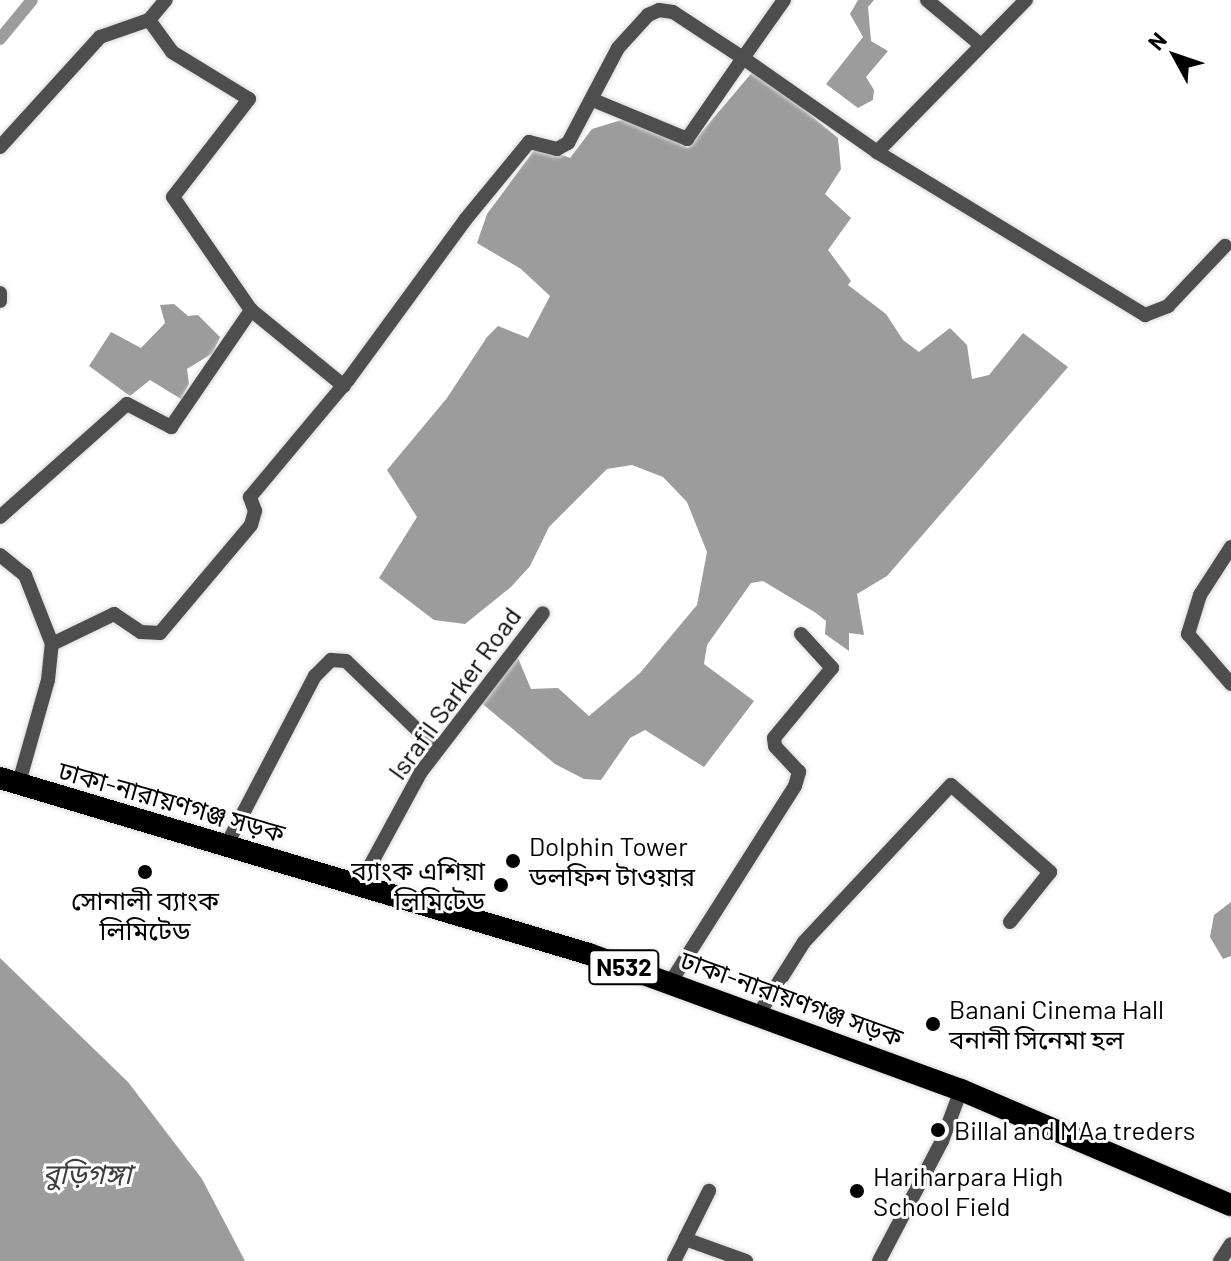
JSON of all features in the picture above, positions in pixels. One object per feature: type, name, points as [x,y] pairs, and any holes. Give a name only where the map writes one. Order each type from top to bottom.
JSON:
[{"type":"highway","name":"ঢাকা-নারায়ণগঞ্জ সড়ক","points":[[9,782],[554,942],[961,1090],[1231,1205]]},
{"type":"street","points":[[0,147],[100,37],[149,20],[166,0]]},
{"type":"street","points":[[593,100],[687,139],[784,0]]},
{"type":"street","points":[[927,0],[981,45]]},
{"type":"street","points":[[877,152],[1026,0]]},
{"type":"street","points":[[52,644],[114,614],[141,632],[160,633],[251,525],[255,511],[250,497],[344,386],[465,220],[529,142],[557,149],[568,143],[618,48],[659,10],[673,12],[877,152],[1145,315],[1168,306],[1229,246]]},
{"type":"street","points":[[149,20],[172,52],[249,99],[173,197],[251,310],[344,386]]},
{"type":"street","points":[[0,293],[0,301]]},
{"type":"street","points":[[0,517],[127,404],[171,427],[251,310]]},
{"type":"street","points":[[1231,547],[1200,595],[1188,634],[1231,684]]},
{"type":"street","points":[[0,555],[25,575],[52,644],[48,680],[9,782]]},
{"type":"street","name":"Israfil Sarker Road","points":[[359,886],[437,749],[543,613]]},
{"type":"street","points":[[670,983],[706,918],[795,786],[799,772],[775,746],[774,738],[832,668],[801,634]]},
{"type":"street","points":[[227,844],[315,676],[331,660],[346,661],[437,749]]},
{"type":"street","points":[[758,1015],[804,942],[951,785],[1050,872],[1010,922]]},
{"type":"street","points":[[879,1261],[942,1141],[961,1090]]},
{"type":"street","points":[[674,1261],[709,1191]]},
{"type":"street","points":[[685,1239],[746,1261]]},
{"type":"street","points":[[1220,1261],[1231,1244]]},
{"type":"water","points":[[858,0],[874,0],[868,7],[871,41],[888,51],[866,77],[874,90],[873,100],[858,108],[826,84],[863,37],[850,14]]},
{"type":"water","points":[[755,69],[838,138],[841,169],[825,194],[851,218],[828,250],[851,281],[848,285],[886,314],[903,340],[919,352],[950,328],[967,345],[972,379],[989,375],[1023,333],[1068,367],[887,576],[857,594],[864,635],[849,633],[849,651],[825,634],[826,621],[816,613],[763,581],[751,583],[707,645],[704,664],[754,701],[704,767],[645,730],[630,738],[601,780],[584,779],[555,764],[479,701],[511,657],[518,658],[531,689],[558,688],[589,716],[640,673],[697,605],[707,552],[687,502],[663,477],[632,465],[607,469],[549,527],[530,566],[511,587],[465,624],[434,620],[379,578],[417,517],[387,470],[447,398],[487,337],[498,326],[528,338],[550,296],[521,269],[477,243],[487,214],[538,145],[570,158],[592,129],[628,118],[688,148]]},
{"type":"water","points":[[174,304],[188,316],[198,315],[220,337],[213,353],[187,369],[189,384],[181,399],[150,380],[130,396],[89,366],[111,332],[141,348],[165,323],[160,305]]},
{"type":"water","points":[[1231,902],[1231,956],[1223,959],[1210,937],[1214,915]]},
{"type":"water","name":"বুড়িগঙ্গা","points":[[0,958],[128,1082],[202,1179],[245,1261],[0,1261]]},
{"type":"waterway","points":[[0,39],[32,0]]},
{"type":"place","name":"Dolphin Tower ডলফিন টাওয়ার","points":[[513,861]]},
{"type":"place","name":"সোনালী ব্যাংক লিমিটেড","points":[[145,872]]},
{"type":"place","name":"ব্যাংক এশিয়া লিমিটেড","points":[[501,885]]},
{"type":"place","name":"Banani Cinema Hall বনানী সিনেমা হল","points":[[933,1024]]},
{"type":"place","name":"Billal and MAa treders","points":[[938,1130]]},
{"type":"place","name":"Hariharpara High School Field","points":[[857,1191]]}]
